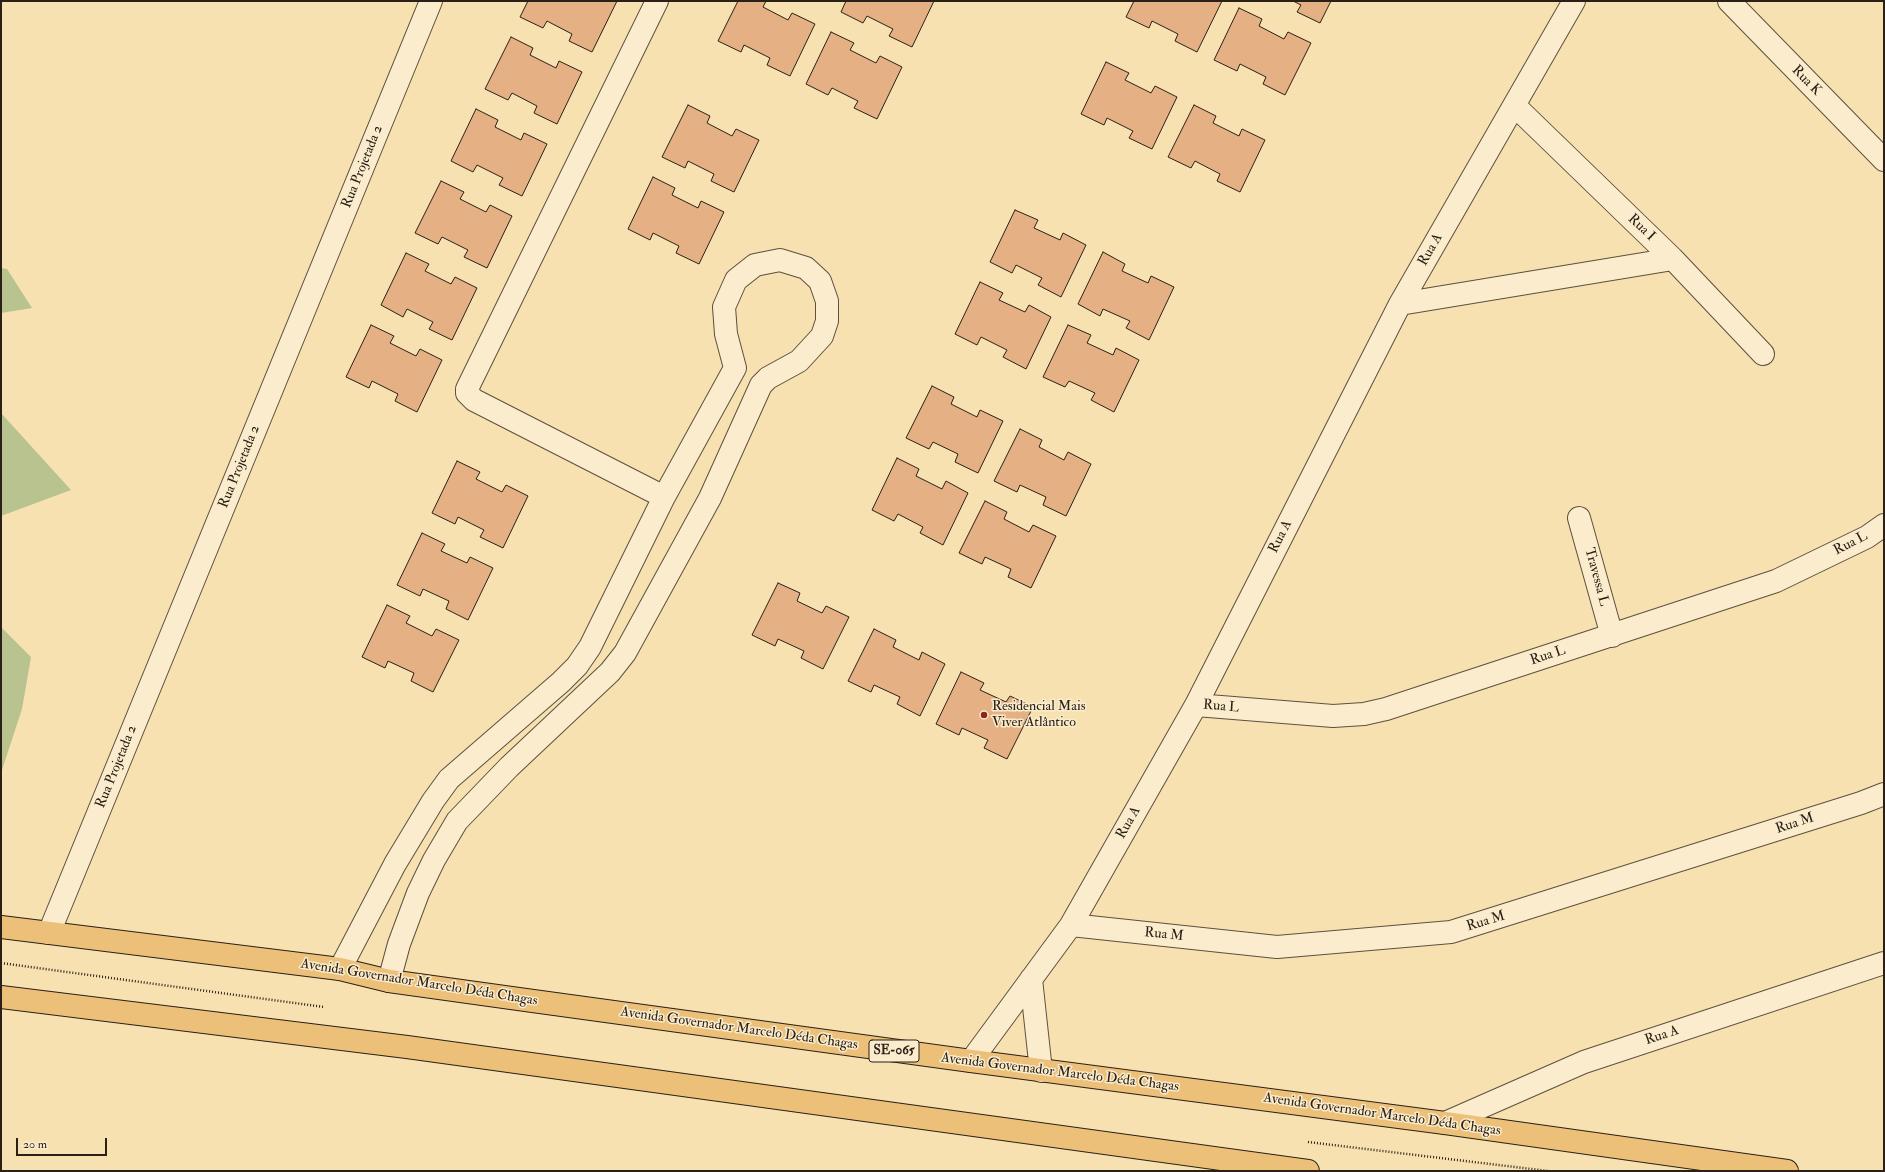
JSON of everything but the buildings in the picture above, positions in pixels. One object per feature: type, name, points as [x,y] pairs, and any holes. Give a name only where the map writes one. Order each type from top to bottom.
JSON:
[{"type":"main road","name":"Avenida Governador Marcelo Déda Chagas","points":[[1,928],[340,969],[389,981],[971,1062],[1445,1123],[1787,1171]]},
{"type":"main road","points":[[1,997],[407,1047],[1308,1171]]},
{"type":"street","name":"Rua Projetada 2","points":[[49,933],[431,1]]},
{"type":"street","points":[[657,1],[467,389],[467,393],[474,400],[664,497]]},
{"type":"street","name":"Rua A","points":[[971,1062],[1071,925],[1196,704],[1400,304],[1574,1]]},
{"type":"street","name":"Rua K","points":[[1729,1],[1884,160]]},
{"type":"street","name":"Rua I","points":[[1515,106],[1673,259],[1763,354]]},
{"type":"street","points":[[1400,304],[1673,259]]},
{"type":"street","points":[[340,969],[395,864],[433,801],[449,780],[561,682],[577,666],[590,647],[664,497],[735,368],[726,334],[724,308],[736,280],[755,265],[780,260],[806,268],[820,281],[827,301],[827,321],[822,336],[799,361],[768,378],[761,385],[710,498],[625,653],[610,672],[509,767],[457,821],[434,860],[418,893],[399,944],[389,981]]},
{"type":"street","name":"Travessa L","points":[[1580,518],[1612,636]]},
{"type":"street","name":"Rua L","points":[[1196,704],[1333,716],[1364,714],[1386,709],[1776,581],[1867,537],[1884,525]]},
{"type":"street","name":"Rua M","points":[[1071,925],[1277,947],[1451,932],[1861,804],[1884,794]]},
{"type":"street","name":"Rua A","points":[[1445,1123],[1584,1062],[1884,963]]},
{"type":"street","points":[[1031,979],[1041,1071]]},
{"type":"green space","points":[[1,268],[7,269],[32,308],[1,313]]},
{"type":"green space","points":[[1,413],[71,490],[1,516]]},
{"type":"green space","points":[[1,627],[31,657],[22,709],[1,773]]},
{"type":"place","name":"Residencial Mais Viver Atlântico","points":[[984,715]]}]
